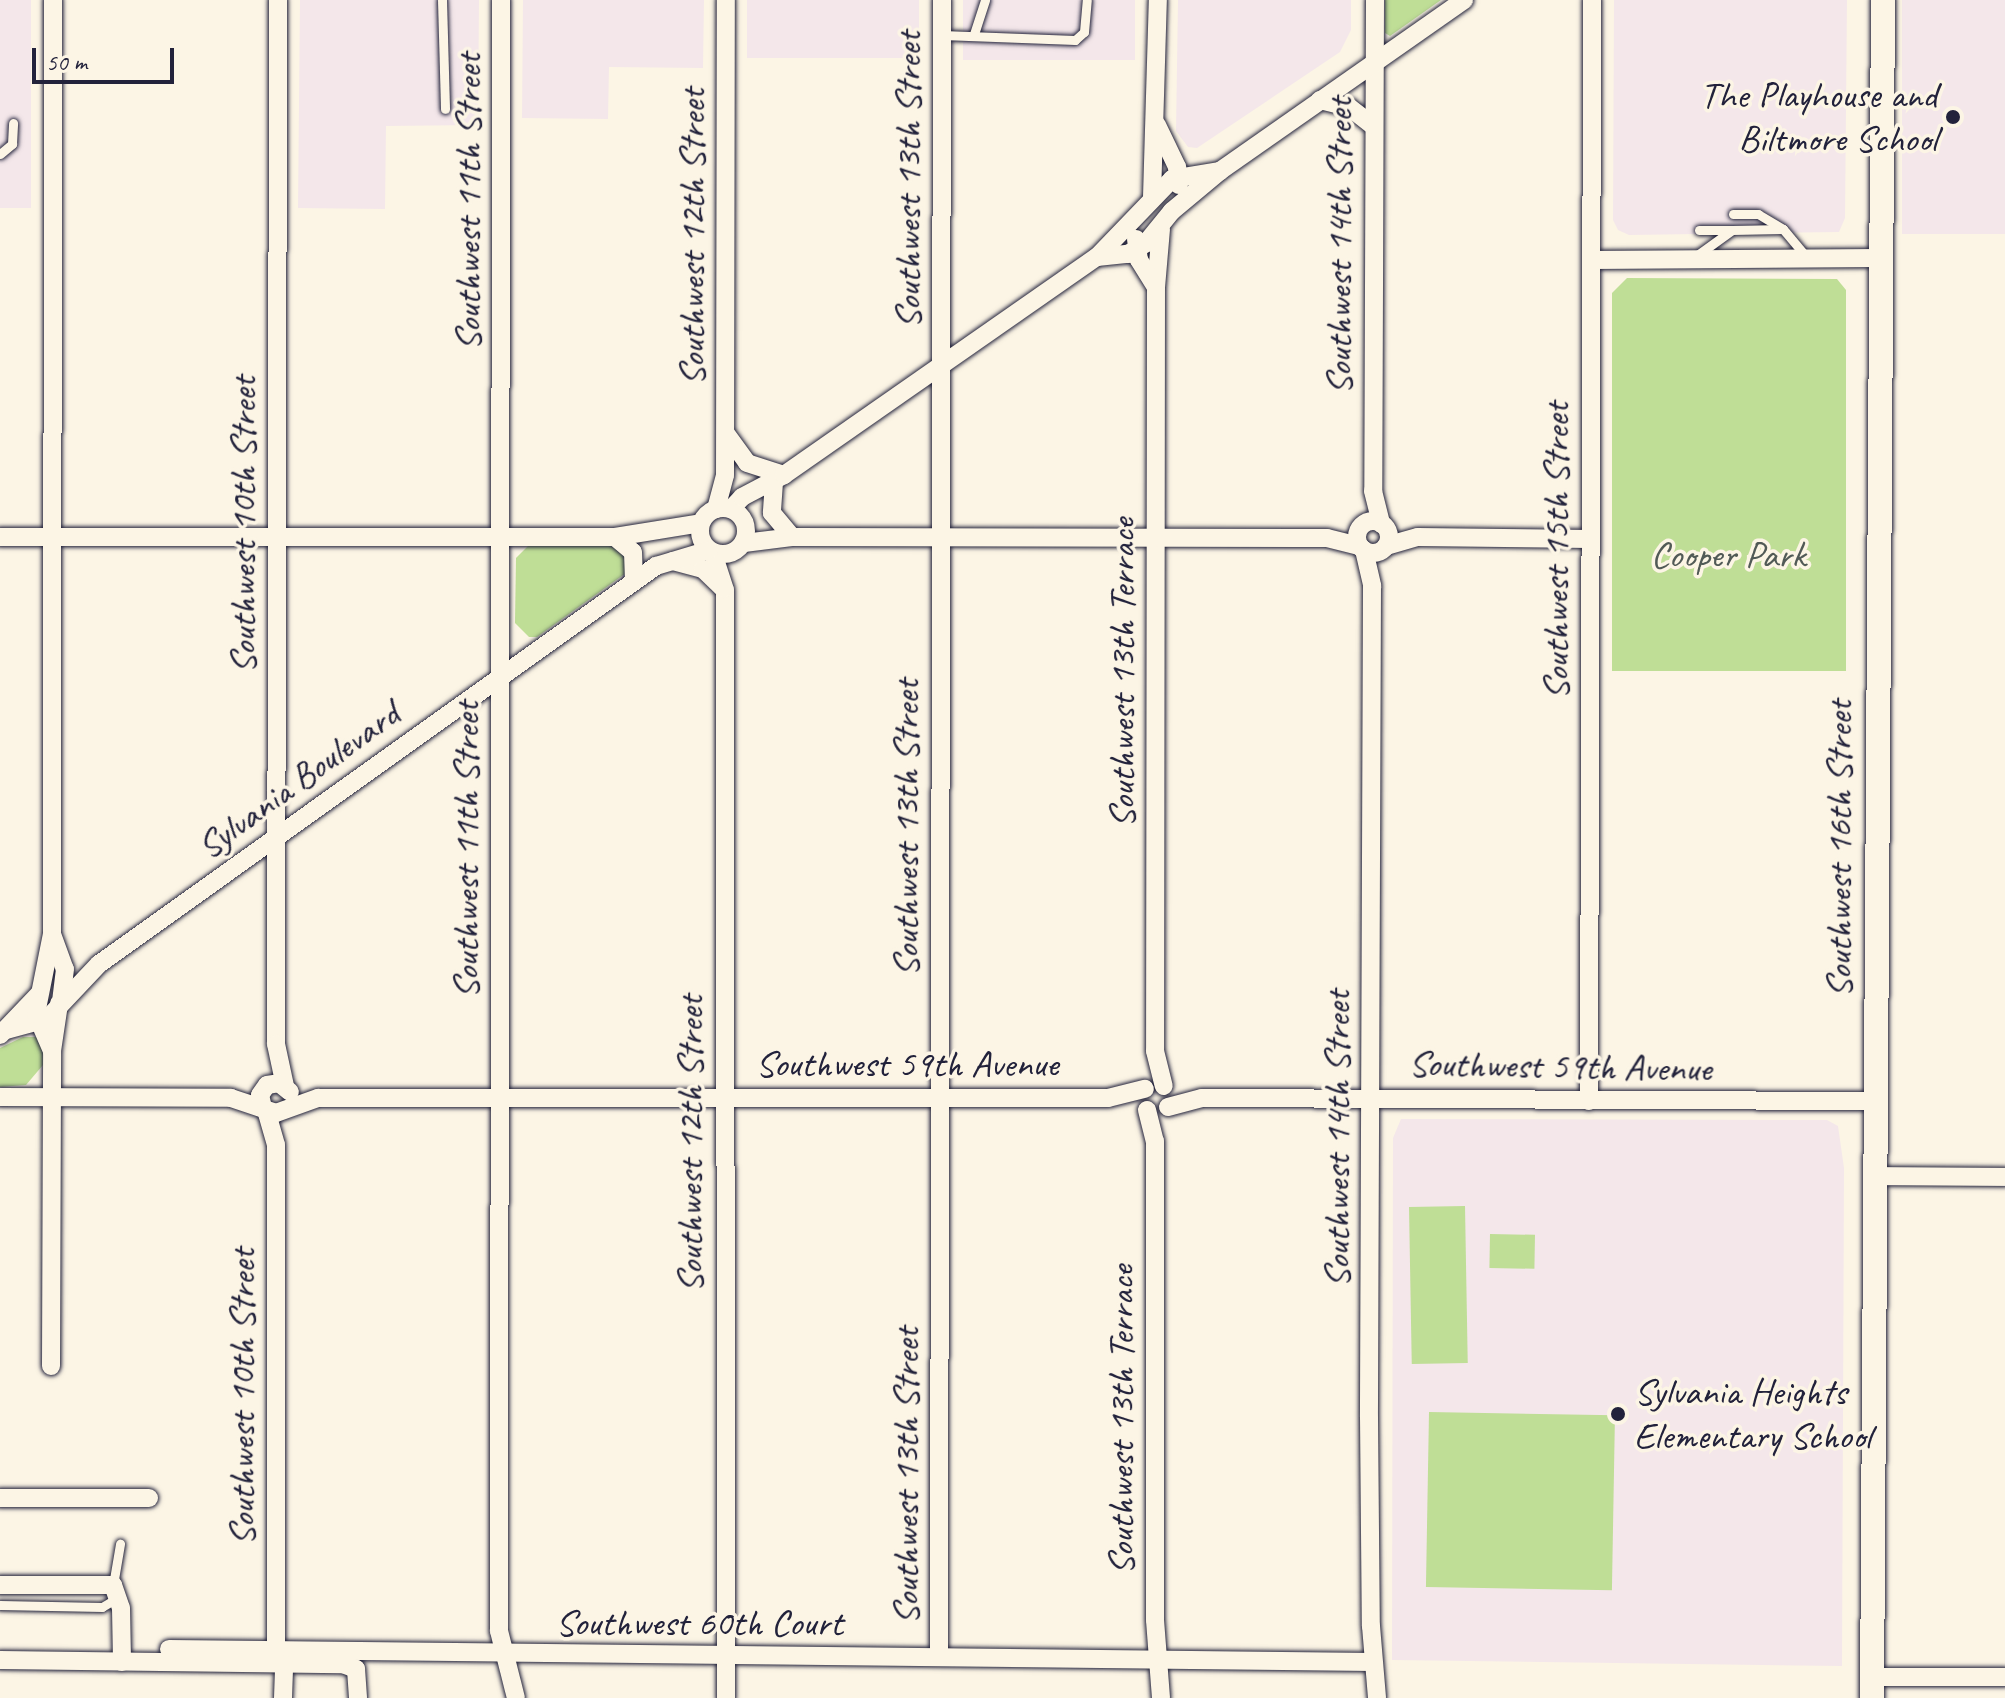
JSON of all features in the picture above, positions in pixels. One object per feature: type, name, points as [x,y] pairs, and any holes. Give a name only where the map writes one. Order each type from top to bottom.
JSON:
[{"type":"street","points":[[52,1051],[40,1019],[40,992],[52,934],[53,0]]},
{"type":"street","name":"Southwest 10th Street","points":[[278,0],[276,1145],[280,1656],[283,1698]]},
{"type":"street","name":"Southwest 11th Street","points":[[501,0],[499,1631],[516,1698]]},
{"type":"street","name":"Southwest 12th Street","points":[[724,509],[732,487],[725,475],[726,0]]},
{"type":"street","name":"Southwest 13th Street","points":[[939,1657],[942,0]]},
{"type":"street","points":[[1152,197],[1157,125],[1158,0]]},
{"type":"street","name":"Southwest 14th Street","points":[[1375,0],[1372,125],[1371,1097],[1373,1662],[1377,1698]]},
{"type":"street","points":[[1097,257],[1128,254],[1161,229],[1172,211],[1220,171],[1464,0]]},
{"type":"street","name":"Southwest 15th Street","points":[[1589,1101],[1592,0]]},
{"type":"street","name":"Southwest 16th Street","points":[[1872,1688],[1883,0]]},
{"type":"street","points":[[1320,100],[1349,107],[1372,125]]},
{"type":"street","points":[[1157,125],[1179,175],[1172,211]]},
{"type":"street","points":[[1136,248],[1143,214],[1152,197],[1179,175],[1220,171]]},
{"type":"street","points":[[0,537],[615,537],[701,523],[779,478],[1097,257],[1143,214]]},
{"type":"street","name":"Southwest 13th Terrace","points":[[1161,229],[1156,287],[1155,1141],[1158,1659],[1161,1698]]},
{"type":"street","name":"Southwest 13th Terrace","points":[[1136,248],[1156,287]]},
{"type":"street","points":[[1591,260],[1879,258]]},
{"type":"street","points":[[725,433],[747,463],[779,478]]},
{"type":"street","points":[[779,478],[772,513],[792,537]]},
{"type":"street","points":[[742,543],[779,478]]},
{"type":"street","points":[[724,509],[744,521],[742,543]]},
{"type":"street","points":[[701,523],[701,538],[711,551],[742,543],[784,542],[792,537],[1590,539]]},
{"type":"street","name":"Sylvania Boulevard","points":[[664,564],[701,523]]},
{"type":"street","points":[[615,537],[633,552],[634,581]]},
{"type":"street","name":"Southwest 12th Street","points":[[726,1698],[725,590],[742,543]]},
{"type":"street","name":"Southwest 12th Street","points":[[711,551],[725,590]]},
{"type":"street","name":"Sylvania Boulevard","points":[[40,1019],[97,966],[277,833],[634,581],[664,564],[711,551]]},
{"type":"street","points":[[664,564],[703,569],[725,590]]},
{"type":"street","points":[[51,1366],[52,1051],[62,974],[52,934]]},
{"type":"street","points":[[3,1033],[40,992],[62,974],[97,966]]},
{"type":"street","points":[[3,1033],[40,1019]]},
{"type":"street","name":"Southwest 59th Avenue","points":[[0,1097],[1371,1097],[1874,1101]]},
{"type":"street","points":[[1873,1176],[2005,1177]]},
{"type":"street","points":[[0,1498],[149,1498]]},
{"type":"street","points":[[0,1585],[116,1591],[122,1662]]},
{"type":"street","name":"Southwest 60th Court","points":[[169,1649],[280,1656],[412,1649],[439,1655],[507,1657],[939,1657],[1373,1662]]},
{"type":"street","points":[[0,1660],[122,1662],[280,1656],[351,1666],[358,1675],[358,1698]]},
{"type":"street","points":[[1872,1688],[2005,1677]]},
{"type":"lane","points":[[442,0],[445,109]]},
{"type":"lane","points":[[974,34],[985,0]]},
{"type":"lane","points":[[942,35],[974,34],[1000,41],[1075,40],[1084,32],[1087,0]]},
{"type":"lane","points":[[0,154],[12,144],[13,123]]},
{"type":"lane","points":[[1733,214],[1758,214],[1783,229],[1807,258]]},
{"type":"lane","points":[[1699,230],[1783,229]]},
{"type":"lane","points":[[1693,258],[1732,230]]},
{"type":"lane","points":[[0,1605],[102,1607],[116,1591],[120,1544]]},
{"type":"shaded area","points":[[0,0],[31,0],[31,208],[0,208]]},
{"type":"shaded area","points":[[300,0],[479,0],[478,125],[386,126],[385,209],[298,208]]},
{"type":"shaded area","points":[[523,0],[704,0],[703,68],[609,67],[608,119],[522,118]]},
{"type":"shaded area","points":[[747,0],[919,0],[919,58],[747,58]]},
{"type":"shaded area","points":[[963,0],[1135,0],[1135,60],[963,60]]},
{"type":"shaded area","points":[[1178,0],[1351,0],[1351,30],[1340,52],[1197,148],[1188,147],[1176,131]]},
{"type":"shaded area","points":[[1614,0],[1847,0],[1845,218],[1839,232],[1629,235],[1618,230],[1613,220]]},
{"type":"shaded area","name":"The Playhouse and Biltmore School","points":[[1902,0],[2005,0],[2005,234],[1902,234]]},
{"type":"shaded area","name":"Sylvania Heights Elementary School","points":[[1401,1119],[1827,1120],[1838,1126],[1844,1168],[1842,1666],[1392,1660],[1393,1138]]},
{"type":"green space","points":[[1385,0],[1441,0],[1390,36],[1385,33]]},
{"type":"green space","name":"Cooper Park","points":[[1627,278],[1837,279],[1846,290],[1846,671],[1612,671],[1612,293]]},
{"type":"green space","points":[[529,545],[615,545],[624,552],[626,573],[537,637],[529,637],[515,623],[516,558]]},
{"type":"green space","points":[[23,1037],[38,1037],[43,1047],[43,1065],[26,1085],[0,1087],[0,1048]]},
{"type":"green space","points":[[1465,1206],[1468,1363],[1412,1364],[1409,1207]]},
{"type":"green space","points":[[1490,1234],[1535,1235],[1534,1269],[1489,1268]]},
{"type":"green space","points":[[1429,1412],[1615,1415],[1612,1590],[1426,1587]]},
{"type":"place","name":"The Playhouse and Biltmore School","points":[[1953,117]]},
{"type":"place","name":"Sylvania Heights Elementary School","points":[[1618,1414]]}]
